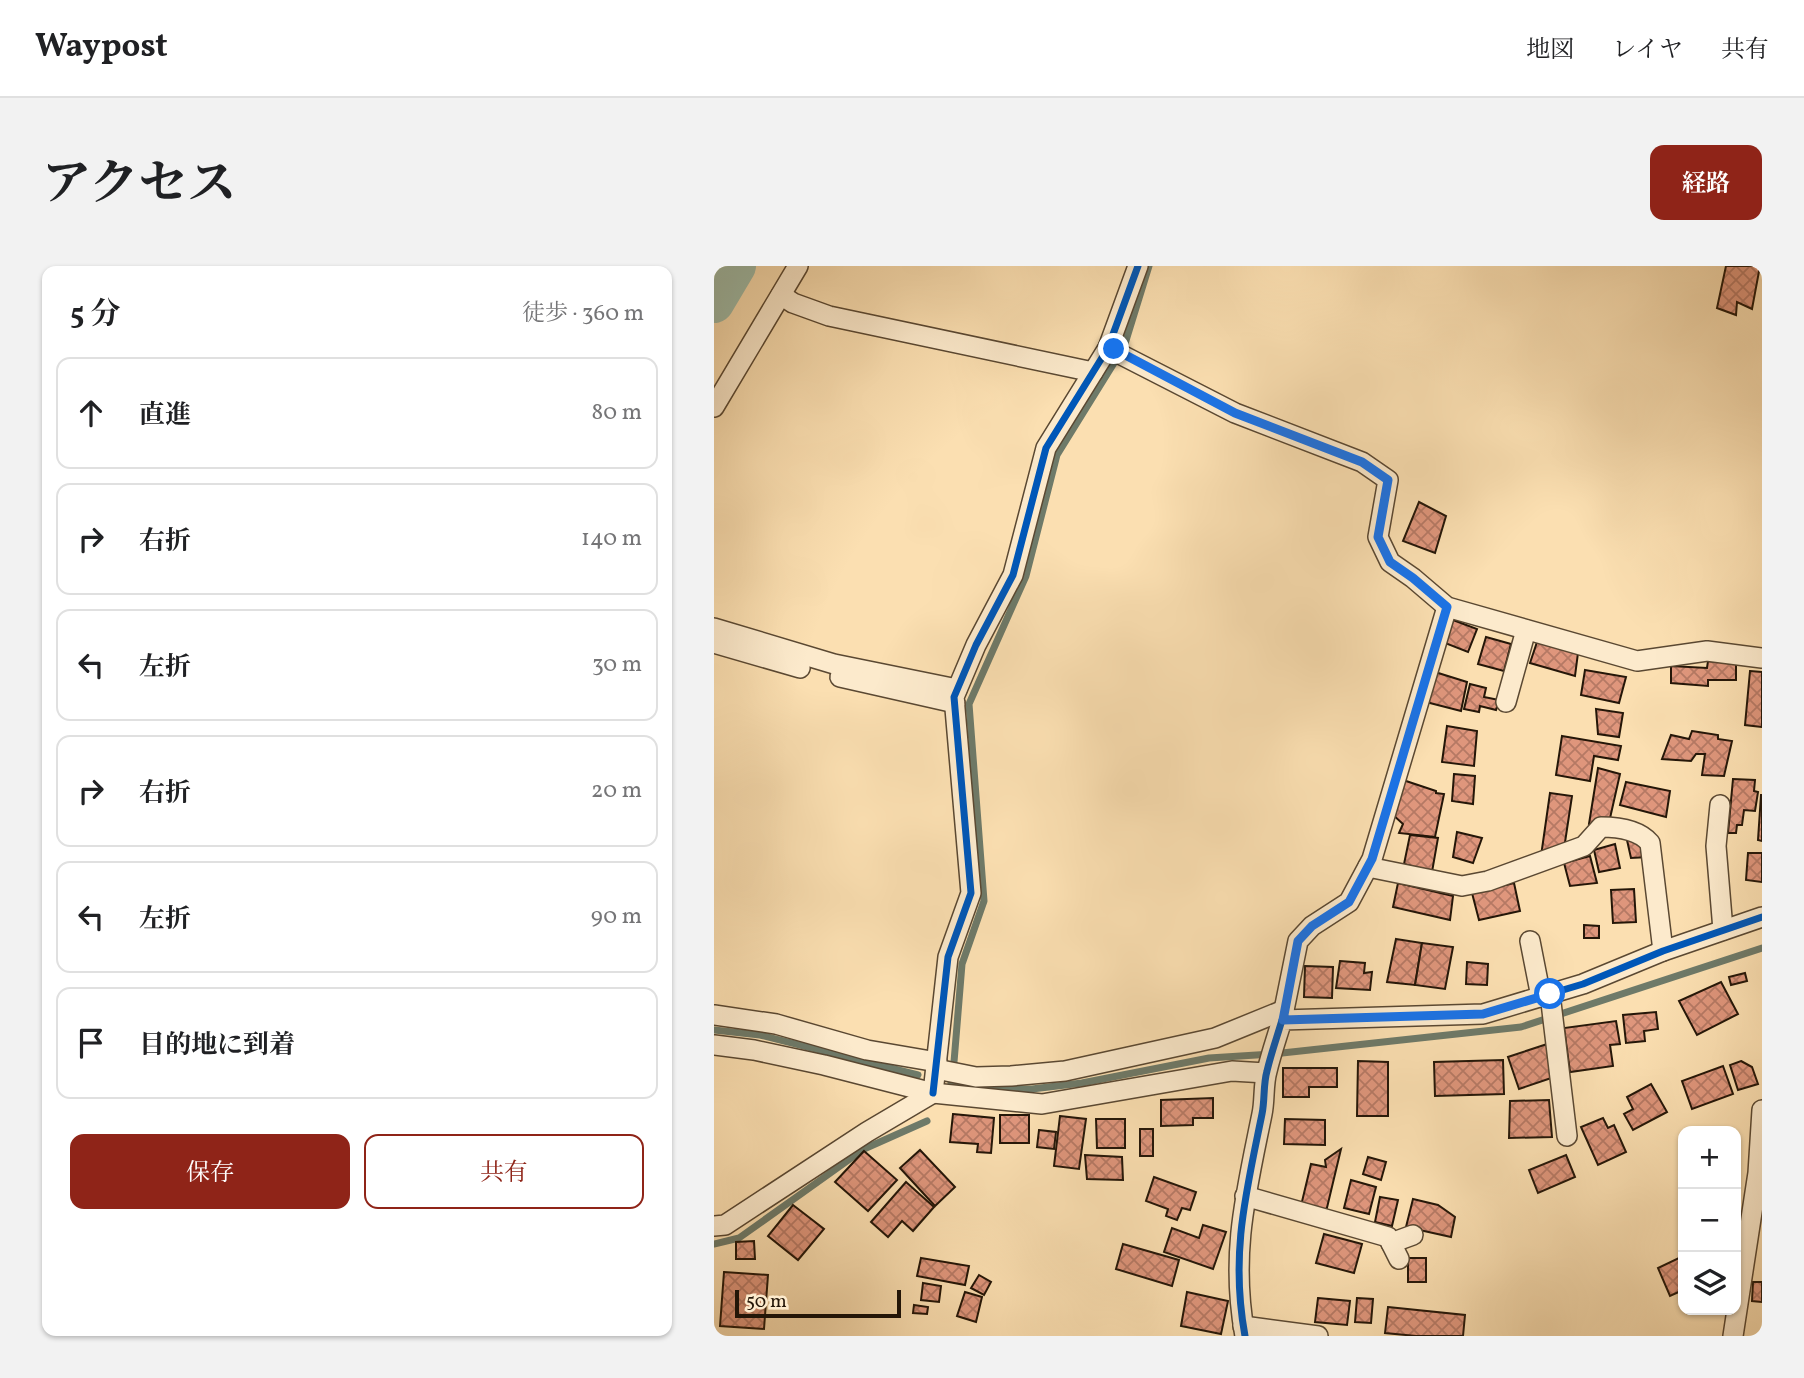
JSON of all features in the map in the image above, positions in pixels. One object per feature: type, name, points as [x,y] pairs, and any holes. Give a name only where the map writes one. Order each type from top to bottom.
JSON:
[{"type":"street","points":[[714,407],[798,266]]},
{"type":"street","points":[[933,1093],[948,957],[971,892],[956,696],[976,645],[1013,575],[1046,448],[1111,348],[1138,266]]},
{"type":"street","points":[[781,295],[793,303],[829,316],[1093,372]]},
{"type":"street","points":[[1111,348],[1235,413],[1362,462],[1388,480],[1378,537],[1390,562],[1447,607],[1637,661],[1707,651],[1762,658]]},
{"type":"street","points":[[1318,1336],[1244,1331],[1240,1313],[1238,1249],[1245,1196],[1266,1097],[1267,1071],[1282,1020],[1298,941],[1312,926],[1349,902],[1368,867],[1447,607]]},
{"type":"street","points":[[714,628],[834,664],[956,696]]},
{"type":"street","points":[[1506,702],[1527,630]]},
{"type":"street","points":[[714,643],[882,688],[956,696]]},
{"type":"street","points":[[1720,805],[1716,846],[1723,930]]},
{"type":"street","points":[[1368,867],[1462,886],[1489,881],[1584,846],[1601,827],[1616,827],[1643,836],[1650,843],[1663,951]]},
{"type":"street","points":[[714,1015],[776,1024],[975,1077],[1065,1071],[1215,1038],[1282,1020],[1483,1014],[1547,998],[1663,951],[1762,917]]},
{"type":"street","points":[[1530,941],[1556,1032],[1567,1136]]},
{"type":"street","points":[[714,1045],[754,1050],[933,1093],[1042,1104],[1232,1071],[1267,1071]]},
{"type":"street","points":[[714,1226],[725,1225],[867,1132],[933,1093]]},
{"type":"street","points":[[1733,1336],[1758,1173],[1762,1110]]},
{"type":"street","points":[[1245,1196],[1388,1237],[1395,1251],[1413,1235]]},
{"type":"building","points":[[1726,266],[1760,266],[1752,309],[1737,302],[1736,315],[1717,308]]},
{"type":"building","points":[[1419,502],[1446,516],[1435,553],[1403,541]]},
{"type":"building","points":[[1453,620],[1477,629],[1468,652],[1445,643]]},
{"type":"building","points":[[1486,637],[1511,644],[1504,671],[1478,664]]},
{"type":"building","points":[[1538,639],[1578,653],[1575,676],[1530,663]]},
{"type":"building","points":[[1708,661],[1736,663],[1736,680],[1708,680],[1708,686],[1671,683],[1671,666],[1707,668]]},
{"type":"building","points":[[1585,670],[1626,677],[1619,703],[1581,695]]},
{"type":"building","points":[[1750,671],[1762,672],[1762,727],[1745,725]]},
{"type":"building","points":[[1435,672],[1467,682],[1461,711],[1426,702]]},
{"type":"building","points":[[1470,684],[1486,688],[1484,697],[1499,700],[1496,710],[1480,706],[1479,712],[1464,709]]},
{"type":"building","points":[[1596,709],[1623,713],[1619,737],[1598,734]]},
{"type":"building","points":[[1447,726],[1477,731],[1474,766],[1442,762]]},
{"type":"building","points":[[1692,731],[1718,735],[1718,739],[1732,741],[1724,776],[1702,775],[1705,754],[1696,754],[1691,761],[1662,759],[1671,735],[1689,739]]},
{"type":"building","points":[[1562,736],[1621,746],[1618,760],[1594,756],[1590,781],[1556,775]]},
{"type":"building","points":[[1598,768],[1620,774],[1608,827],[1589,824]]},
{"type":"building","points":[[1454,774],[1475,776],[1473,804],[1452,801]]},
{"type":"building","points":[[1733,779],[1755,780],[1754,791],[1758,792],[1755,811],[1744,810],[1742,825],[1737,825],[1736,833],[1728,833]]},
{"type":"building","points":[[1403,780],[1444,794],[1435,837],[1399,833],[1403,824],[1392,814]]},
{"type":"building","points":[[1626,782],[1670,791],[1666,817],[1620,805]]},
{"type":"building","points":[[1550,793],[1572,796],[1564,849],[1541,856]]},
{"type":"building","points":[[1762,795],[1762,841],[1758,840]]},
{"type":"building","points":[[1457,832],[1482,838],[1473,863],[1453,857]]},
{"type":"building","points":[[1410,835],[1438,838],[1432,872],[1404,864]]},
{"type":"building","points":[[1645,838],[1648,857],[1631,858],[1627,840]]},
{"type":"building","points":[[1615,844],[1620,868],[1599,872],[1594,850]]},
{"type":"building","points":[[1748,853],[1762,853],[1762,882],[1746,880]]},
{"type":"building","points":[[1590,856],[1597,883],[1570,886],[1564,863]]},
{"type":"building","points":[[1398,883],[1453,896],[1450,920],[1393,907]]},
{"type":"building","points":[[1514,883],[1520,911],[1479,920],[1472,893]]},
{"type":"building","points":[[1634,889],[1636,922],[1613,923],[1611,890]]},
{"type":"building","points":[[1584,925],[1599,926],[1599,938],[1584,938]]},
{"type":"building","points":[[1396,939],[1422,943],[1415,985],[1387,982]]},
{"type":"building","points":[[1422,943],[1453,947],[1445,989],[1415,985]]},
{"type":"building","points":[[1340,961],[1365,963],[1364,973],[1372,972],[1370,990],[1336,988]]},
{"type":"building","points":[[1467,962],[1488,964],[1487,985],[1466,984]]},
{"type":"building","points":[[1305,966],[1333,967],[1332,998],[1304,997]]},
{"type":"building","points":[[1745,973],[1747,981],[1731,985],[1729,977]]},
{"type":"building","points":[[1721,982],[1738,1014],[1697,1035],[1679,1001]]},
{"type":"building","points":[[1656,1012],[1658,1029],[1644,1031],[1645,1041],[1626,1043],[1623,1015]]},
{"type":"building","points":[[1616,1021],[1620,1044],[1610,1045],[1613,1066],[1570,1072],[1564,1028]]},
{"type":"building","points":[[1547,1044],[1557,1076],[1519,1089],[1508,1057]]},
{"type":"building","points":[[1503,1060],[1504,1094],[1435,1096],[1434,1062]]},
{"type":"building","points":[[1358,1061],[1388,1062],[1388,1116],[1357,1116]]},
{"type":"building","points":[[1741,1061],[1752,1067],[1758,1084],[1738,1090],[1730,1065]]},
{"type":"building","points":[[1723,1066],[1733,1094],[1692,1109],[1682,1081]]},
{"type":"building","points":[[1283,1068],[1337,1068],[1337,1087],[1309,1087],[1309,1097],[1283,1097]]},
{"type":"building","points":[[1651,1084],[1667,1112],[1633,1130],[1624,1114],[1633,1109],[1627,1097]]},
{"type":"building","points":[[1213,1098],[1213,1118],[1193,1118],[1193,1125],[1161,1126],[1161,1100]]},
{"type":"building","points":[[1549,1100],[1552,1137],[1509,1138],[1510,1101]]},
{"type":"building","points":[[953,1114],[994,1118],[991,1153],[977,1152],[978,1144],[950,1142]]},
{"type":"building","points":[[1000,1115],[1029,1115],[1029,1143],[1000,1143]]},
{"type":"building","points":[[1060,1116],[1086,1119],[1079,1169],[1054,1166]]},
{"type":"building","points":[[1603,1118],[1608,1128],[1614,1125],[1626,1152],[1598,1165],[1581,1127]]},
{"type":"building","points":[[1096,1119],[1125,1119],[1125,1148],[1097,1148]]},
{"type":"building","points":[[1285,1119],[1325,1120],[1325,1145],[1284,1144]]},
{"type":"building","points":[[1140,1129],[1153,1129],[1153,1156],[1140,1156]]},
{"type":"building","points":[[1039,1130],[1056,1132],[1054,1149],[1037,1147]]},
{"type":"building","points":[[1341,1149],[1325,1216],[1300,1210],[1311,1164],[1326,1167],[1325,1160]]},
{"type":"building","points":[[920,1150],[955,1187],[935,1206],[900,1168]]},
{"type":"building","points":[[864,1151],[897,1180],[868,1211],[835,1182]]},
{"type":"building","points":[[1085,1155],[1122,1157],[1123,1180],[1087,1179]]},
{"type":"building","points":[[1566,1155],[1575,1177],[1538,1193],[1529,1170]]},
{"type":"building","points":[[1368,1157],[1386,1162],[1381,1180],[1363,1174]]},
{"type":"building","points":[[1154,1177],[1196,1192],[1190,1210],[1182,1208],[1177,1220],[1166,1216],[1168,1209],[1146,1201]]},
{"type":"building","points":[[1351,1180],[1376,1187],[1369,1214],[1344,1208]]},
{"type":"building","points":[[906,1182],[934,1207],[913,1231],[902,1221],[888,1237],[871,1222]]},
{"type":"building","points":[[1380,1197],[1398,1200],[1392,1226],[1375,1222]]},
{"type":"building","points":[[1413,1199],[1438,1205],[1455,1217],[1451,1237],[1406,1227]]},
{"type":"building","points":[[793,1205],[824,1229],[798,1260],[768,1236]]},
{"type":"building","points":[[1203,1225],[1226,1232],[1213,1269],[1164,1252],[1172,1228],[1199,1238]]},
{"type":"building","points":[[1324,1234],[1362,1244],[1354,1273],[1316,1263]]},
{"type":"building","points":[[754,1241],[755,1259],[736,1259],[736,1242]]},
{"type":"building","points":[[1123,1244],[1179,1260],[1172,1286],[1116,1269]]},
{"type":"building","points":[[921,1258],[969,1266],[965,1285],[917,1276]]},
{"type":"building","points":[[1408,1258],[1426,1258],[1426,1282],[1408,1282]]},
{"type":"building","points":[[1678,1258],[1678,1292],[1670,1296],[1658,1268]]},
{"type":"building","points":[[724,1272],[768,1275],[764,1329],[720,1326]]},
{"type":"building","points":[[979,1275],[991,1282],[984,1295],[971,1288]]},
{"type":"building","points":[[1753,1282],[1762,1282],[1762,1302],[1752,1301]]},
{"type":"building","points":[[923,1283],[941,1286],[939,1302],[921,1300]]},
{"type":"building","points":[[965,1292],[982,1297],[976,1322],[957,1316]]},
{"type":"building","points":[[1187,1292],[1228,1301],[1221,1334],[1181,1326]]},
{"type":"building","points":[[1318,1298],[1350,1301],[1347,1325],[1315,1322]]},
{"type":"building","points":[[1357,1298],[1373,1299],[1371,1323],[1355,1322]]},
{"type":"building","points":[[914,1305],[928,1307],[927,1314],[913,1313]]},
{"type":"building","points":[[1388,1307],[1465,1315],[1463,1336],[1385,1333]]},
{"type":"waterway","points":[[714,303],[736,266]]},
{"type":"waterway","points":[[954,1062],[962,964],[984,901],[969,704],[1026,576],[1057,455],[1124,347],[1149,266]]},
{"type":"waterway","points":[[982,1089],[1032,1089],[1082,1083],[1209,1058],[1273,1054],[1521,1027],[1762,948]]},
{"type":"waterway","points":[[714,1030],[760,1035],[918,1075]]},
{"type":"waterway","points":[[951,1083],[970,1088]]},
{"type":"waterway","points":[[714,1244],[739,1238],[864,1149],[927,1121]]},
{"type":"cycle path","points":[[933,1093],[948,957],[971,893],[954,697],[976,645],[1013,575],[1046,448],[1108,348],[1138,266]]},
{"type":"cycle path","points":[[1245,1336],[1239,1278],[1242,1224],[1263,1109],[1266,1076],[1282,1020],[1483,1014],[1583,984],[1663,951],[1762,917]]},
{"type":"route","points":[[1114,349],[1235,413],[1362,462],[1388,480],[1378,537],[1390,562],[1447,607],[1372,859],[1349,902],[1312,926],[1298,941],[1283,1020],[1483,1014],[1550,994]]}]
